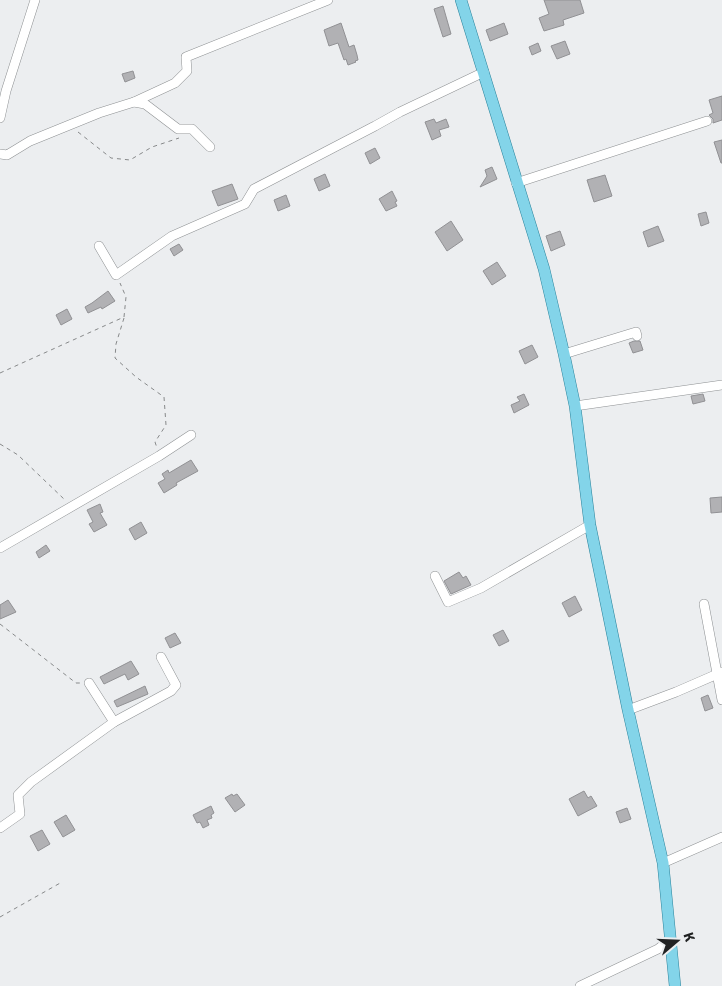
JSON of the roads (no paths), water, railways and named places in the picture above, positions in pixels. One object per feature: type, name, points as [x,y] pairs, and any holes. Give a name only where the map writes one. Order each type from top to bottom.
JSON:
[{"type":"main road","points":[[461,0],[544,269],[564,354],[575,406],[590,525],[628,710],[663,863],[674,986]]},
{"type":"street","points":[[0,118],[6,91],[35,0]]},
{"type":"street","points":[[0,154],[7,155],[30,141],[99,113],[134,102],[175,83],[187,71],[186,57],[328,0]]},
{"type":"street","points":[[99,246],[116,275],[172,236],[245,204],[254,189],[400,112],[484,72]]},
{"type":"street","points":[[134,102],[145,104],[178,129],[192,129],[210,147]]},
{"type":"street","points":[[516,183],[707,121]]},
{"type":"street","points":[[564,354],[636,332],[637,336]]},
{"type":"street","points":[[575,406],[722,385]]},
{"type":"street","points":[[0,548],[159,456],[191,435]]},
{"type":"street","points":[[435,576],[448,602],[481,588],[590,525]]},
{"type":"street","points":[[704,604],[720,673],[722,700]]},
{"type":"street","points":[[0,828],[20,814],[17,800],[20,792],[31,782],[114,722],[170,691],[176,685],[161,657]]},
{"type":"street","points":[[628,710],[720,673]]},
{"type":"street","points":[[89,683],[114,722]]},
{"type":"street","points":[[663,863],[722,837]]},
{"type":"street","points":[[580,986],[658,949],[671,939]]}]
